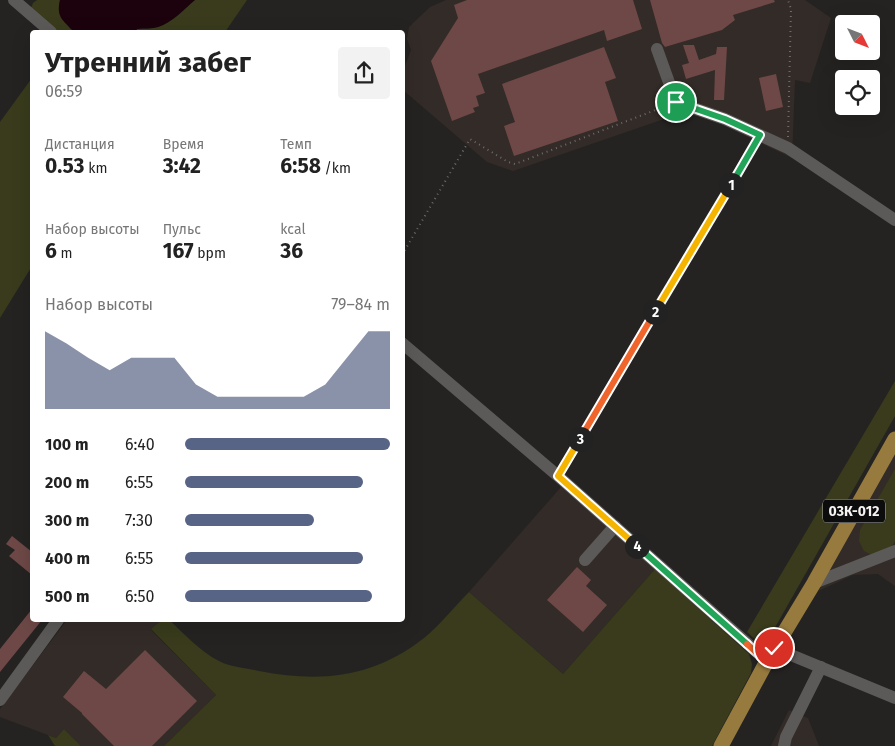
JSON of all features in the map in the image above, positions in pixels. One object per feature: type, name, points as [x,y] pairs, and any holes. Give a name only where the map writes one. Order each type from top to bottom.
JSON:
[{"type":"main road","name":"03К-012","points":[[721,746],[895,439]]},
{"type":"street","points":[[14,0],[49,30]]},
{"type":"street","points":[[658,49],[676,102],[725,119],[788,148],[895,220]]},
{"type":"street","points":[[405,345],[615,526],[771,655],[821,667],[895,698]]},
{"type":"street","points":[[585,560],[615,526]]},
{"type":"street","points":[[814,583],[895,551]]},
{"type":"street","points":[[0,700],[57,622]]},
{"type":"street","points":[[784,746],[786,738],[821,667]]},
{"type":"path","points":[[788,0],[791,10],[788,148]]},
{"type":"path","points":[[405,249],[470,139],[508,162],[515,164],[676,102]]},
{"type":"path","points":[[558,476],[760,135]]},
{"type":"shaded area","points":[[60,0],[195,0],[163,25],[156,28],[136,30],[72,30],[60,14]]},
{"type":"shaded area","points":[[446,0],[805,0],[831,18],[810,83],[795,80],[792,158],[721,124],[698,116],[685,115],[667,118],[513,171],[487,162],[405,92],[405,66],[411,50],[407,39],[409,27],[430,7]]},
{"type":"shaded area","points":[[895,452],[895,586],[878,574],[853,575],[818,591]]},
{"type":"shaded area","points":[[561,487],[655,569],[563,674],[469,592]]},
{"type":"shaded area","points":[[65,622],[160,622],[151,630],[216,695],[164,746],[81,746],[64,729],[56,738],[0,717],[0,709]]},
{"type":"shaded area","points":[[789,710],[808,718],[819,746],[771,746]]},
{"type":"green space","points":[[37,0],[60,0],[60,14],[72,30],[57,30],[31,8]]},
{"type":"green space","points":[[195,0],[247,0],[226,30],[136,30],[158,27],[173,19]]},
{"type":"green space","points":[[30,81],[30,269],[0,318],[0,122]]},
{"type":"green space","points":[[895,381],[895,416],[773,631],[758,642],[747,632]]},
{"type":"green space","points":[[895,469],[895,541],[890,549],[874,556],[864,551],[859,541],[860,530]]},
{"type":"green space","points":[[655,569],[749,654],[752,664],[751,673],[712,746],[164,746],[216,695],[151,629],[160,622],[171,622],[205,652],[228,665],[304,677],[346,674],[385,662],[405,651],[430,633],[469,592],[563,674]]},
{"type":"green space","points":[[64,729],[81,746],[55,746],[48,735],[56,738]]},
{"type":"building","points":[[467,0],[633,0],[642,29],[607,41],[604,30],[478,74],[485,93],[476,96],[479,106],[473,108],[475,112],[452,121],[431,61],[458,18],[454,5]]},
{"type":"building","points":[[650,0],[774,0],[775,2],[733,15],[735,20],[722,30],[665,47],[662,43]]},
{"type":"building","points":[[683,45],[694,45],[699,60],[716,54],[717,47],[727,47],[724,100],[714,100],[715,70],[686,79],[682,65],[689,63]]},
{"type":"building","points":[[604,47],[616,78],[605,82],[618,121],[514,156],[504,126],[515,122],[502,84]]},
{"type":"building","points":[[776,74],[783,107],[766,111],[759,78]]},
{"type":"building","points":[[12,536],[30,550],[30,573],[9,556],[15,550],[6,544]]},
{"type":"building","points":[[577,567],[591,580],[586,586],[607,605],[583,632],[547,600]]},
{"type":"building","points":[[30,612],[30,622],[40,622],[0,672],[0,649]]},
{"type":"building","points":[[145,650],[197,701],[152,746],[114,746],[82,713],[63,697],[84,671],[106,689]]},
{"type":"route","points":[[676,102],[725,119],[760,135],[558,476],[766,661],[774,648]]}]
